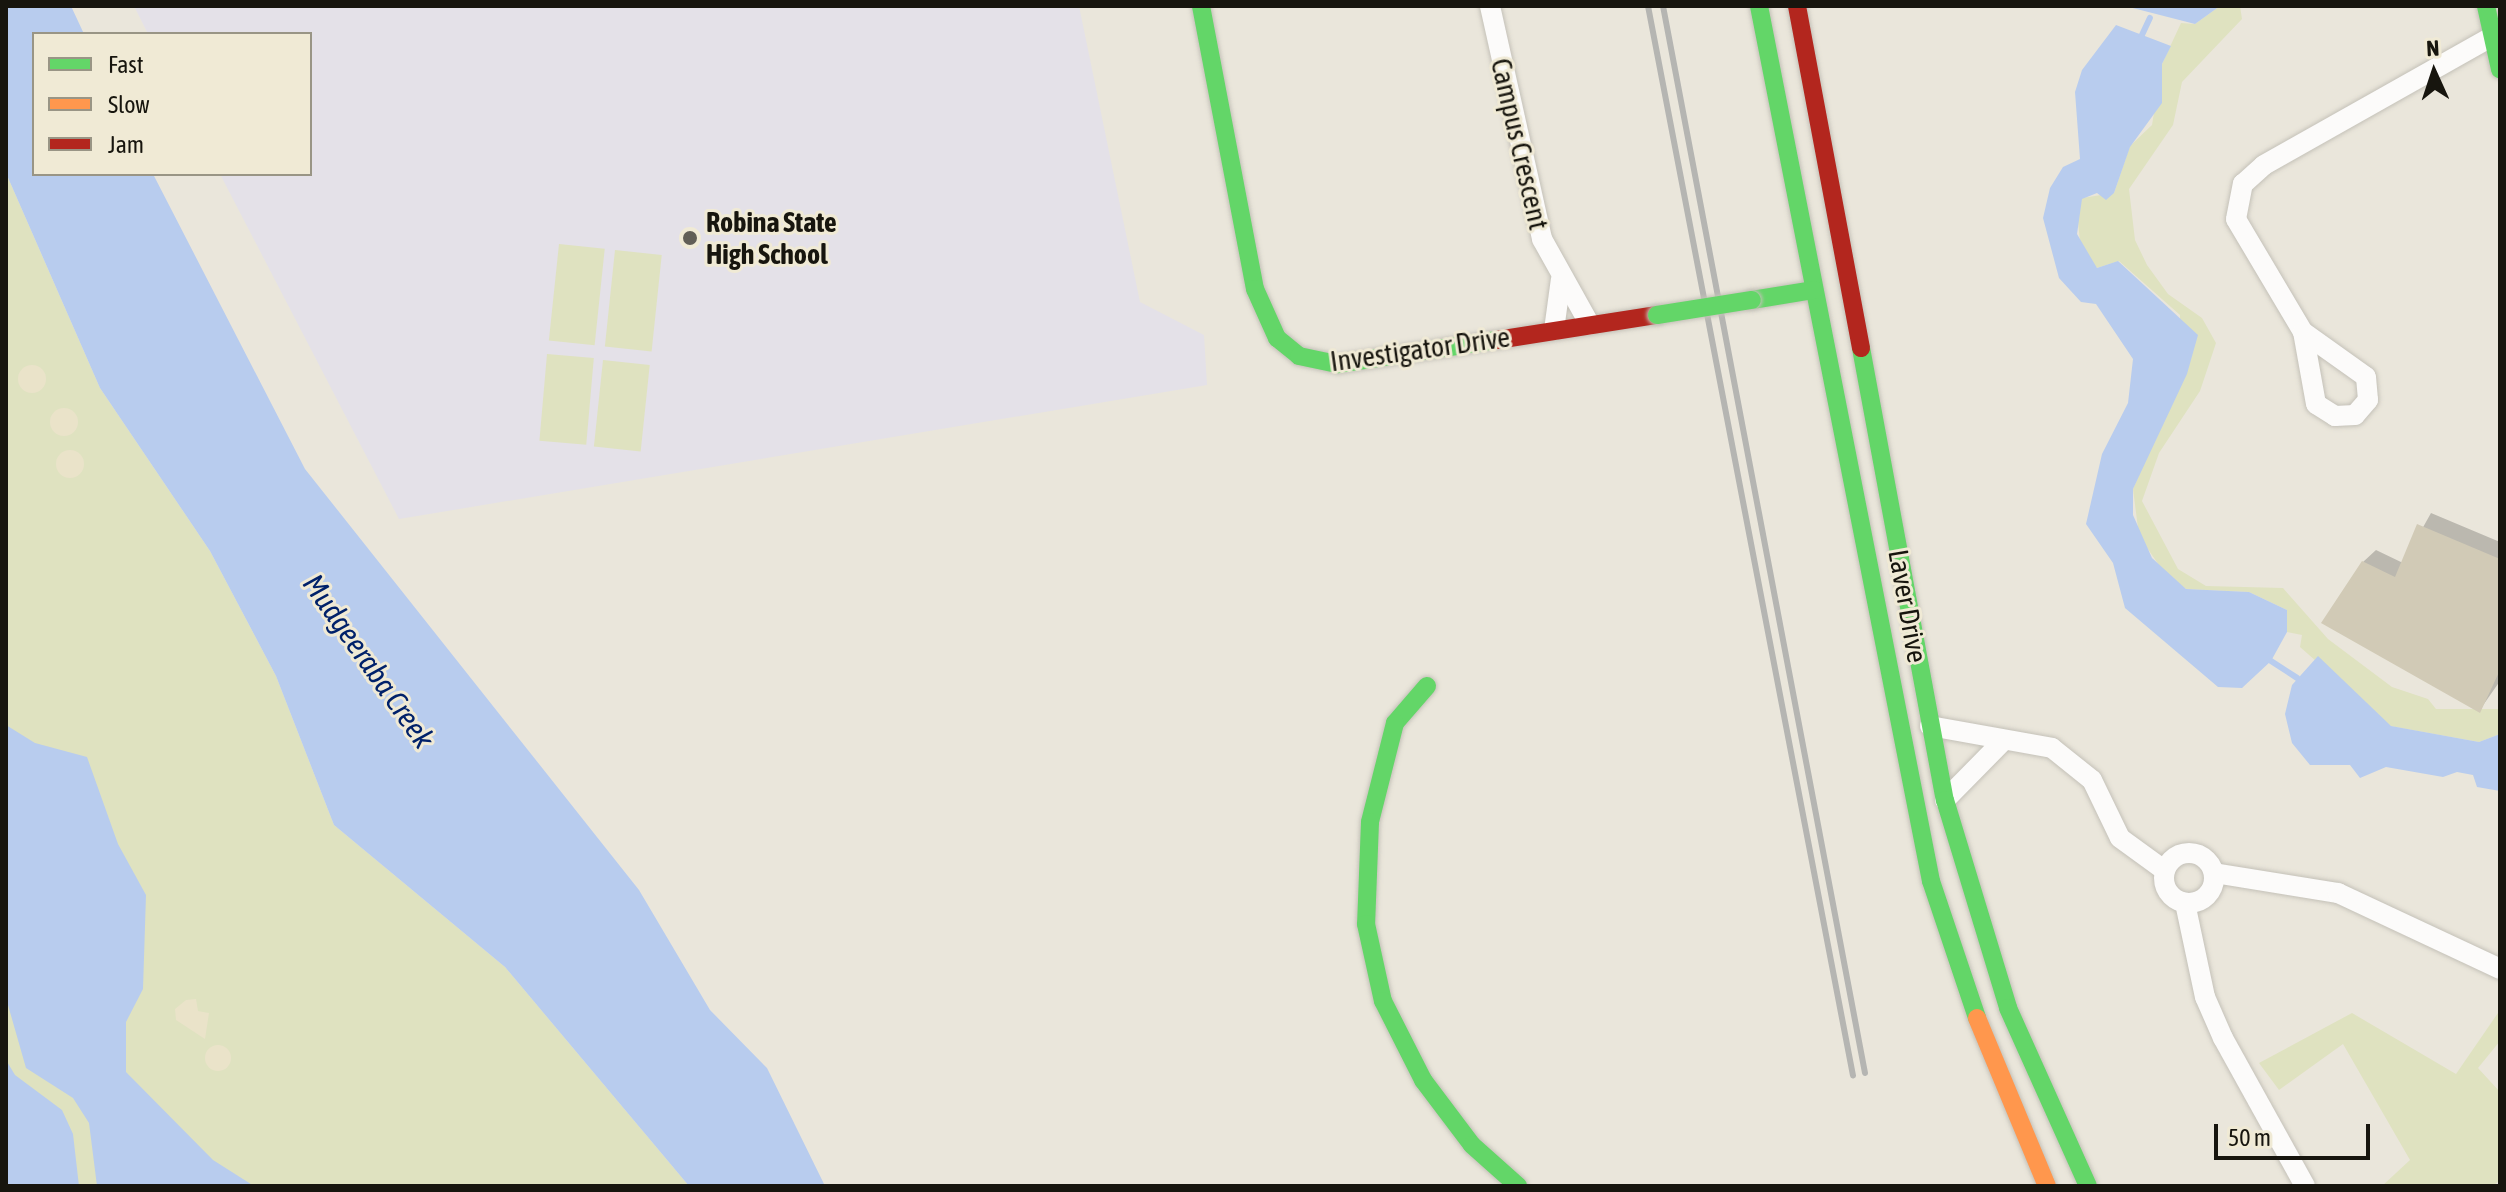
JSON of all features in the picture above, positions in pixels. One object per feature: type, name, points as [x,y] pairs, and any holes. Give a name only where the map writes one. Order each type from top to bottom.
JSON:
[{"type":"street","name":"Investigator Drive","points":[[1201,6],[1255,289],[1277,338],[1313,362],[1338,364],[1814,290]]},
{"type":"street","name":"Campus Crescent","points":[[1490,6],[1518,148],[1542,239],[1561,279],[1590,325]]},
{"type":"street","name":"Laver Drive","points":[[1759,6],[1931,881],[2000,1087],[2047,1186]]},
{"type":"street","name":"Laver Drive","points":[[1797,6],[1945,800],[2008,1008],[2088,1186]]},
{"type":"street","points":[[2486,6],[2500,69]]},
{"type":"street","points":[[2303,332],[2236,219],[2243,184],[2264,165],[2491,37]]},
{"type":"street","points":[[1554,330],[1561,279]]},
{"type":"street","points":[[1427,686],[1391,737],[1370,822],[1366,924],[1383,1001],[1423,1080],[1472,1145],[1518,1186]]},
{"type":"street","points":[[1930,726],[2002,742],[2052,748],[2092,780],[2120,838],[2164,870],[2167,890],[2185,903],[2211,1011],[2305,1186]]},
{"type":"street","points":[[1945,800],[2002,742]]},
{"type":"street","points":[[2164,870],[2189,852],[2205,857],[2214,873],[2207,896],[2185,903]]},
{"type":"street","points":[[2214,873],[2338,893],[2500,969]]},
{"type":"shaded area","name":"Robina State High School","points":[[134,6],[1079,6],[1140,302],[1204,335],[1207,385],[399,519],[221,176],[312,176],[312,32],[147,32]]},
{"type":"green space","points":[[2220,6],[2240,6],[2242,19],[2182,82],[2173,125],[2129,189],[2135,240],[2147,265],[2168,294],[2202,318],[2216,343],[2200,391],[2159,453],[2142,501],[2178,569],[2206,586],[2283,588],[2328,639],[2392,687],[2428,699],[2436,709],[2500,709],[2500,734],[2479,742],[2390,726],[2300,647],[2302,635],[2287,632],[2287,610],[2249,592],[2186,589],[2165,574],[2139,536],[2133,489],[2181,378],[2180,315],[2119,261],[2097,268],[2081,250],[2077,213],[2082,198],[2114,193],[2130,146],[2152,125],[2162,64],[2181,23],[2195,24]]},
{"type":"green space","points":[[6,173],[100,388],[210,551],[276,676],[334,825],[505,967],[689,1186],[6,1186]]},
{"type":"green space","points":[[559,244],[605,249],[595,345],[549,340]]},
{"type":"green space","points":[[615,250],[662,255],[652,351],[605,346]]},
{"type":"green space","points":[[547,354],[594,358],[586,445],[539,441]]},
{"type":"green space","points":[[603,360],[650,365],[641,451],[594,447]]},
{"type":"green space","points":[[2500,1010],[2500,1041],[2478,1068],[2500,1092],[2500,1180],[2493,1186],[2382,1186],[2410,1160],[2343,1044],[2279,1090],[2259,1063],[2352,1013],[2456,1074]]},
{"type":"sand","points":[[32,365],[42,369],[46,379],[42,389],[32,393],[22,389],[18,379],[22,369]]},
{"type":"sand","points":[[64,408],[74,412],[78,422],[74,432],[64,436],[54,432],[50,422],[54,412]]},
{"type":"sand","points":[[70,450],[80,454],[84,464],[80,474],[70,478],[60,474],[56,464],[60,454]]},
{"type":"sand","points":[[196,999],[198,1011],[209,1013],[205,1039],[176,1020],[175,1009],[186,1000]]},
{"type":"sand","points":[[218,1045],[227,1049],[231,1058],[227,1067],[218,1071],[209,1067],[205,1058],[209,1049]]},
{"type":"water","name":"Mudgeeraba Creek","points":[[6,6],[71,6],[83,32],[32,32],[32,176],[154,176],[305,469],[639,890],[710,1010],[767,1068],[825,1186],[689,1186],[505,967],[334,825],[276,676],[210,551],[100,388],[6,173]]},
{"type":"water","points":[[2125,6],[2220,6],[2195,24]]},
{"type":"water","points":[[2116,25],[2171,46],[2162,64],[2162,103],[2130,147],[2114,193],[2106,200],[2097,193],[2082,199],[2077,234],[2097,268],[2118,261],[2198,335],[2187,374],[2133,489],[2133,515],[2152,558],[2186,589],[2249,592],[2287,610],[2287,632],[2271,661],[2242,688],[2218,687],[2125,608],[2113,563],[2086,524],[2102,454],[2128,403],[2133,359],[2096,304],[2081,302],[2059,278],[2043,218],[2050,188],[2063,167],[2080,159],[2075,92],[2082,70]]},
{"type":"water","points":[[2318,656],[2391,726],[2479,742],[2500,734],[2500,791],[2477,787],[2473,775],[2457,772],[2443,777],[2386,767],[2360,778],[2350,765],[2310,765],[2292,743],[2285,714],[2292,685]]},
{"type":"water","points":[[6,725],[35,743],[87,757],[118,844],[146,895],[143,989],[126,1022],[126,1072],[213,1160],[254,1186],[97,1186],[89,1123],[73,1098],[26,1068],[6,998]]},
{"type":"water","points":[[6,1060],[15,1075],[62,1110],[73,1134],[79,1186],[6,1186]]},
{"type":"building","points":[[2417,524],[2500,559],[2500,670],[2480,713],[2321,623],[2362,561],[2395,577]]},
{"type":"waterway","points":[[2141,37],[2150,18]]},
{"type":"waterway","points":[[2271,661],[2297,678]]},
{"type":"railway","points":[[1648,6],[1853,1076]]},
{"type":"railway","points":[[1663,6],[1865,1073]]},
{"type":"traffic: fast","points":[[1201,6],[1255,289],[1277,338],[1299,356],[1338,364],[1497,340]]},
{"type":"traffic: fast","points":[[1759,6],[1931,881],[1977,1018]]},
{"type":"traffic: fast","points":[[2486,6],[2500,69]]},
{"type":"traffic: fast","points":[[1752,300],[1814,290]]},
{"type":"traffic: fast","points":[[1657,315],[1752,300]]},
{"type":"traffic: fast","points":[[1861,348],[1945,800],[2008,1008],[2088,1186]]},
{"type":"traffic: fast","points":[[1427,686],[1395,723],[1370,822],[1366,924],[1383,1001],[1423,1080],[1472,1145],[1518,1186]]},
{"type":"traffic: slow","points":[[1977,1018],[2047,1186]]},
{"type":"traffic: jam","points":[[1797,6],[1861,348]]},
{"type":"traffic: jam","points":[[1497,340],[1657,315]]},
{"type":"place","name":"Robina State High School","points":[[690,238]]}]
